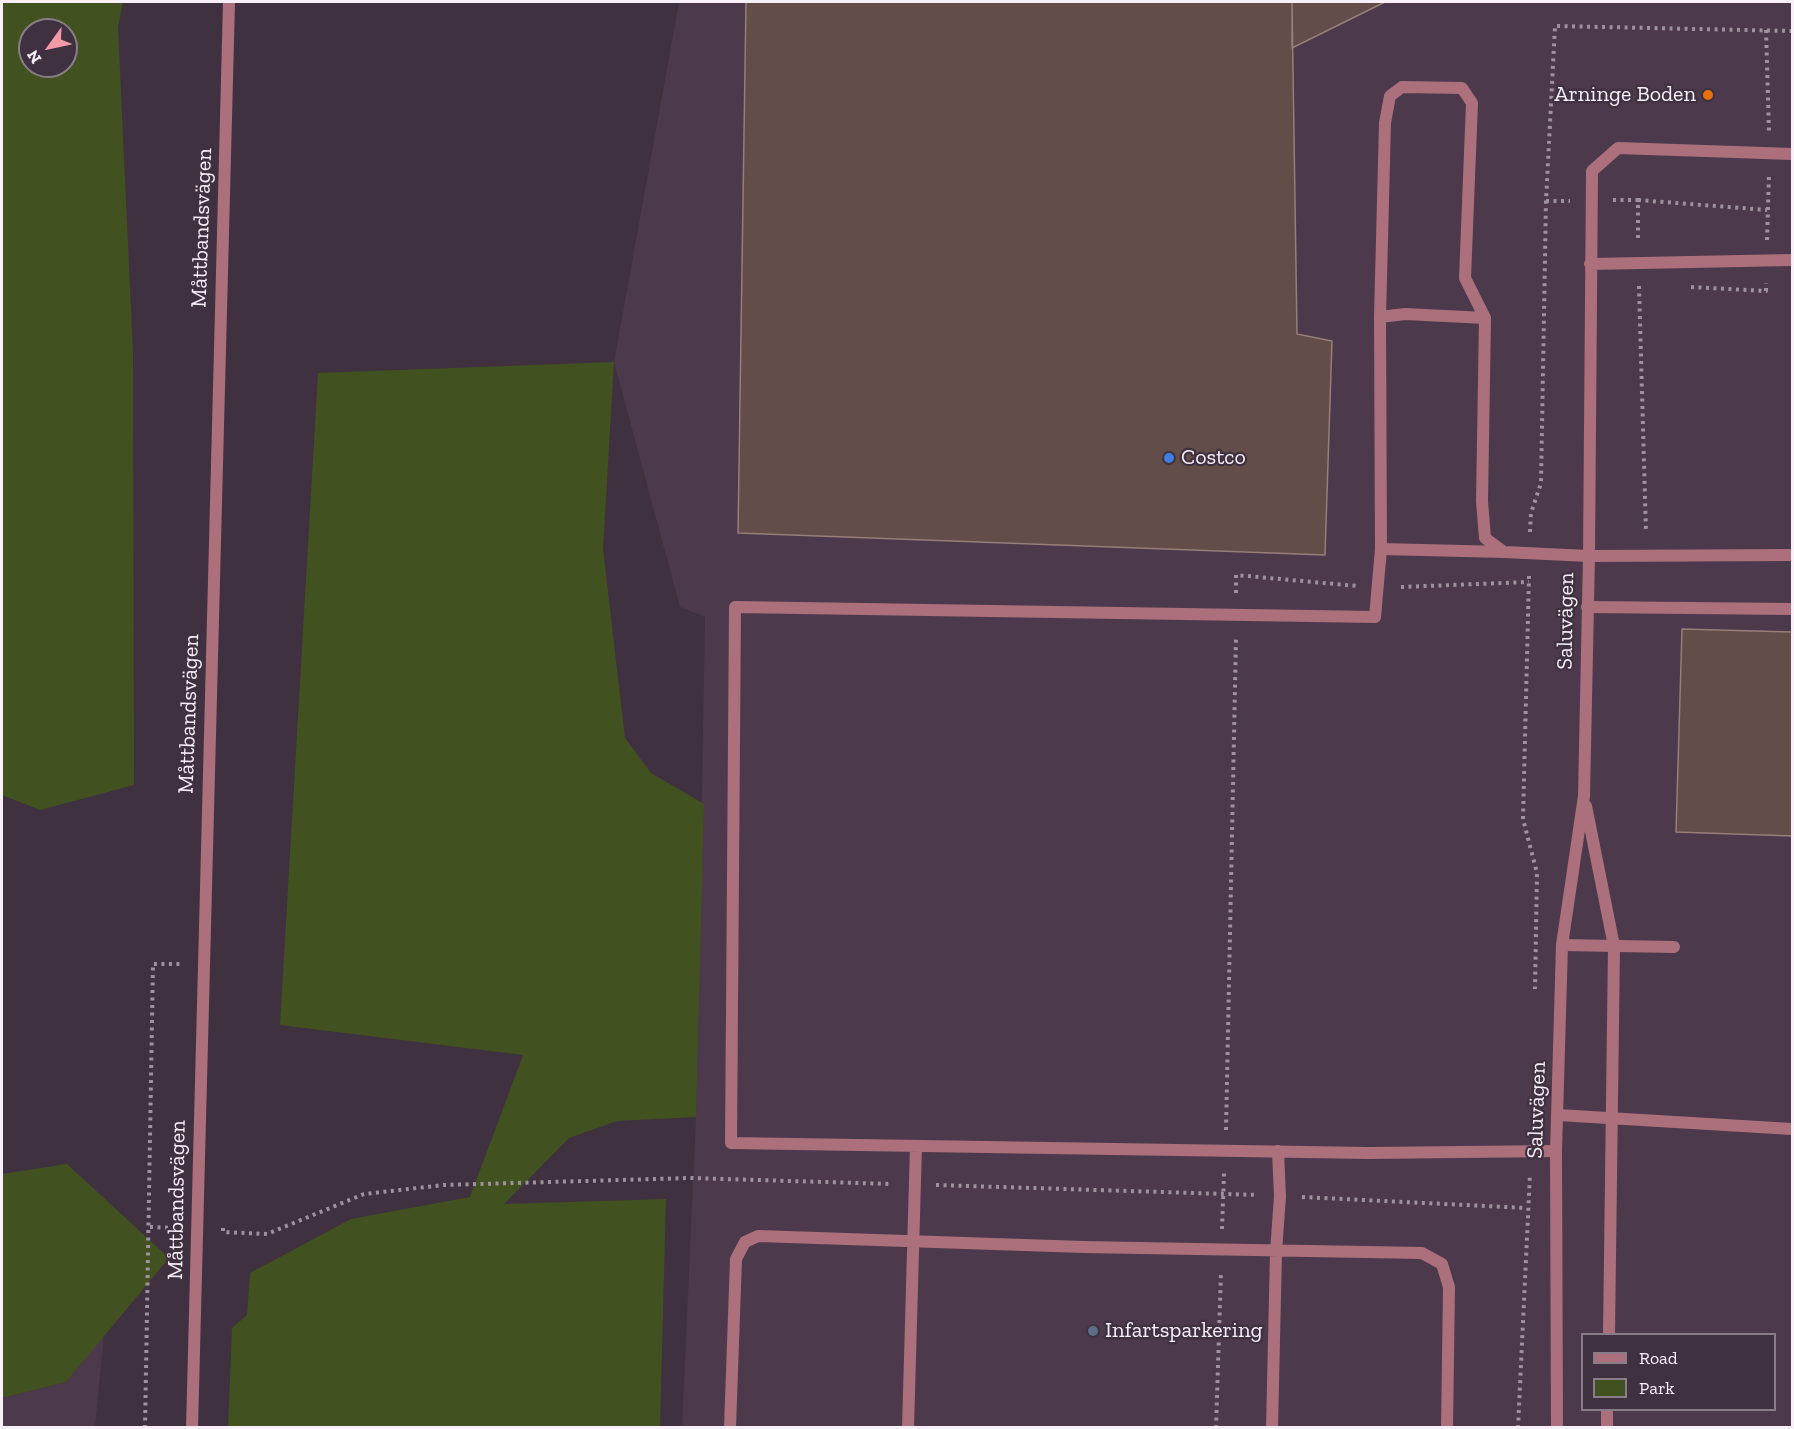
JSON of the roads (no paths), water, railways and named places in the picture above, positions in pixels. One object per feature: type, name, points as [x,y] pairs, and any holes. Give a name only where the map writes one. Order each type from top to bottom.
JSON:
[{"type":"street","name":"Måttbandsvägen","points":[[192,1428],[230,2]]},
{"type":"street","points":[[1504,552],[1485,538],[1482,501],[1485,318],[1465,278],[1472,104],[1462,88],[1402,87],[1390,96],[1385,123],[1380,317],[1381,549],[1375,617],[735,607],[731,1143],[1368,1153],[1556,1151]]},
{"type":"street","name":"Saluvägen","points":[[1557,1428],[1556,1151],[1562,945],[1584,796],[1592,171],[1618,148],[1792,154]]},
{"type":"street","points":[[1590,264],[1792,260]]},
{"type":"street","points":[[1380,317],[1405,314],[1485,318]]},
{"type":"street","points":[[1381,549],[1588,556],[1792,555]]},
{"type":"street","points":[[1587,607],[1792,609]]},
{"type":"street","name":"Saluvägen","points":[[1584,796],[1614,946],[1609,1333]]},
{"type":"street","points":[[1562,945],[1674,947]]},
{"type":"street","points":[[1558,1115],[1792,1129]]},
{"type":"street","points":[[908,1428],[916,1146]]},
{"type":"street","points":[[1272,1428],[1276,1252],[1280,1196],[1278,1151]]},
{"type":"street","points":[[730,1428],[736,1259],[745,1242],[758,1236],[1276,1252],[1422,1253],[1442,1264],[1449,1287],[1447,1428]]},
{"type":"street","points":[[1607,1411],[1607,1428]]},
{"type":"place","name":"Arninge Boden","points":[[1708,95]]},
{"type":"place","name":"Costco","points":[[1169,458]]},
{"type":"place","name":"Infartsparkering","points":[[1093,1331]]}]
